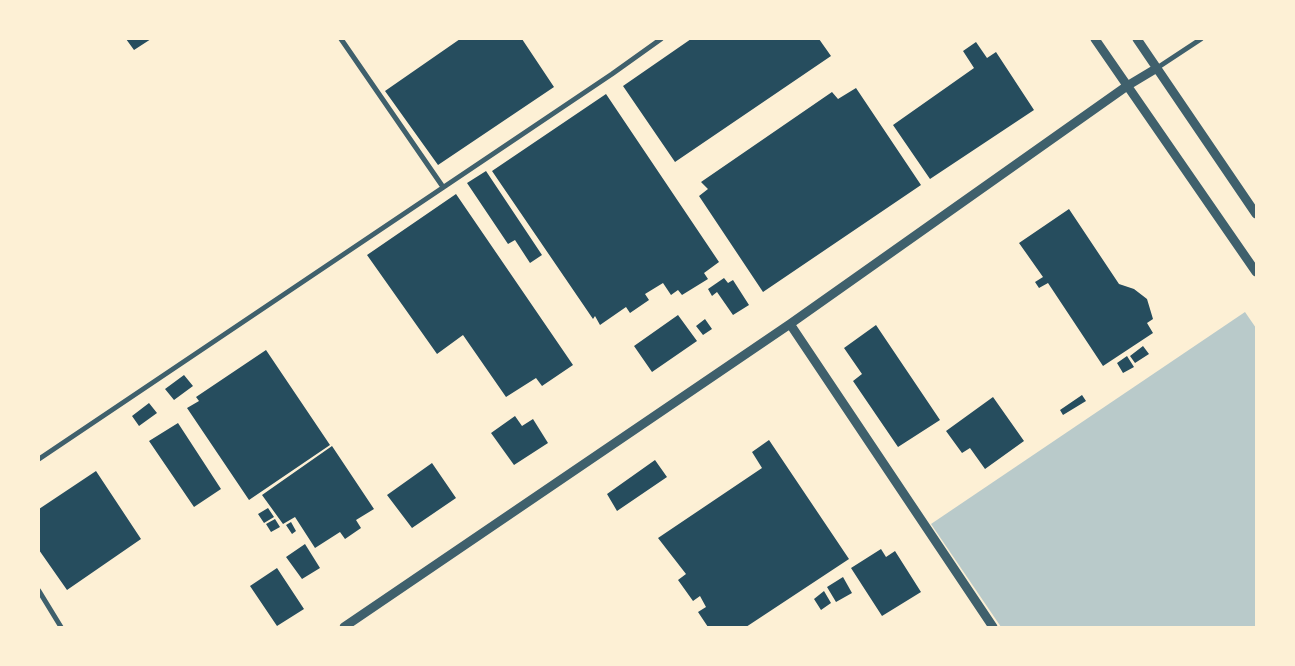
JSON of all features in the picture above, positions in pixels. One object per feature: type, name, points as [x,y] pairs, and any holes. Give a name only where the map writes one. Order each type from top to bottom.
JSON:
[{"type":"street","points":[[341,39],[443,187]]},
{"type":"street","points":[[39,460],[612,74],[661,39]]},
{"type":"street","points":[[1095,39],[1256,272]]},
{"type":"street","points":[[1137,39],[1256,214]]},
{"type":"street","points":[[344,627],[790,324],[1128,86],[1201,39]]},
{"type":"street","points":[[790,324],[993,627]]},
{"type":"street","points":[[39,591],[61,627]]},
{"type":"shaded area","points":[[1245,312],[1256,328],[1256,627],[1001,627],[931,524]]},
{"type":"building","points":[[126,39],[151,39],[134,50]]},
{"type":"building","points":[[460,39],[522,39],[554,87],[438,165],[385,91]]},
{"type":"building","points":[[691,39],[819,39],[831,56],[675,162],[623,86]]},
{"type":"building","points":[[976,42],[987,58],[996,52],[1034,110],[930,179],[893,125],[974,68],[963,51]]},
{"type":"building","points":[[856,88],[921,185],[763,292],[699,196],[708,189],[701,182],[832,92],[838,99]]},
{"type":"building","points":[[606,94],[719,262],[704,273],[708,279],[682,295],[678,290],[671,295],[663,283],[645,294],[649,300],[630,313],[626,307],[600,325],[595,316],[593,319],[492,171]]},
{"type":"building","points":[[486,171],[542,255],[530,263],[515,240],[508,244],[467,183]]},
{"type":"building","points":[[456,194],[573,365],[542,386],[536,378],[506,397],[463,335],[437,354],[367,255]]},
{"type":"building","points":[[1069,209],[1119,284],[1134,289],[1147,299],[1153,319],[1147,323],[1153,333],[1103,366],[1048,283],[1039,288],[1035,282],[1043,277],[1019,243]]},
{"type":"building","points":[[724,278],[728,283],[733,280],[749,305],[733,315],[717,292],[712,296],[708,289]]},
{"type":"building","points":[[678,315],[697,341],[652,372],[634,346]]},
{"type":"building","points":[[705,319],[712,329],[703,335],[696,326]]},
{"type":"building","points":[[876,325],[940,420],[898,447],[853,381],[862,374],[844,348]]},
{"type":"building","points":[[1143,346],[1149,354],[1135,363],[1130,356]]},
{"type":"building","points":[[266,350],[330,445],[249,500],[187,408],[199,401],[196,397]]},
{"type":"building","points":[[1127,356],[1134,367],[1123,373],[1117,363]]},
{"type":"building","points":[[184,375],[193,386],[174,400],[165,389]]},
{"type":"building","points":[[1082,395],[1086,401],[1063,415],[1060,410]]},
{"type":"building","points":[[993,397],[1024,441],[985,469],[970,448],[962,453],[946,431]]},
{"type":"building","points":[[149,403],[157,413],[139,426],[132,416]]},
{"type":"building","points":[[515,416],[522,426],[533,419],[548,443],[514,465],[491,433]]},
{"type":"building","points":[[178,423],[221,489],[194,507],[149,441]]},
{"type":"building","points":[[769,440],[849,559],[746,627],[708,627],[698,612],[706,607],[700,596],[693,601],[678,580],[686,574],[658,538],[762,468],[752,452]]},
{"type":"building","points":[[332,446],[374,509],[356,520],[361,528],[345,539],[340,532],[315,548],[295,517],[283,524],[262,495]]},
{"type":"building","points":[[655,460],[667,477],[617,511],[607,494]]},
{"type":"building","points":[[432,463],[456,498],[412,528],[387,495]]},
{"type":"building","points":[[96,471],[141,539],[67,590],[39,550],[39,509]]},
{"type":"building","points":[[268,508],[274,517],[264,523],[258,514]]},
{"type":"building","points":[[275,519],[280,527],[271,532],[266,524]]},
{"type":"building","points":[[291,522],[296,531],[292,534],[286,525]]},
{"type":"building","points":[[305,544],[320,568],[302,579],[286,557]]},
{"type":"building","points":[[881,549],[886,557],[895,551],[921,592],[882,616],[851,568]]},
{"type":"building","points":[[277,568],[304,609],[277,626],[250,586]]},
{"type":"building","points":[[843,577],[852,593],[836,602],[827,587]]},
{"type":"building","points":[[824,591],[831,603],[821,610],[814,599]]}]
